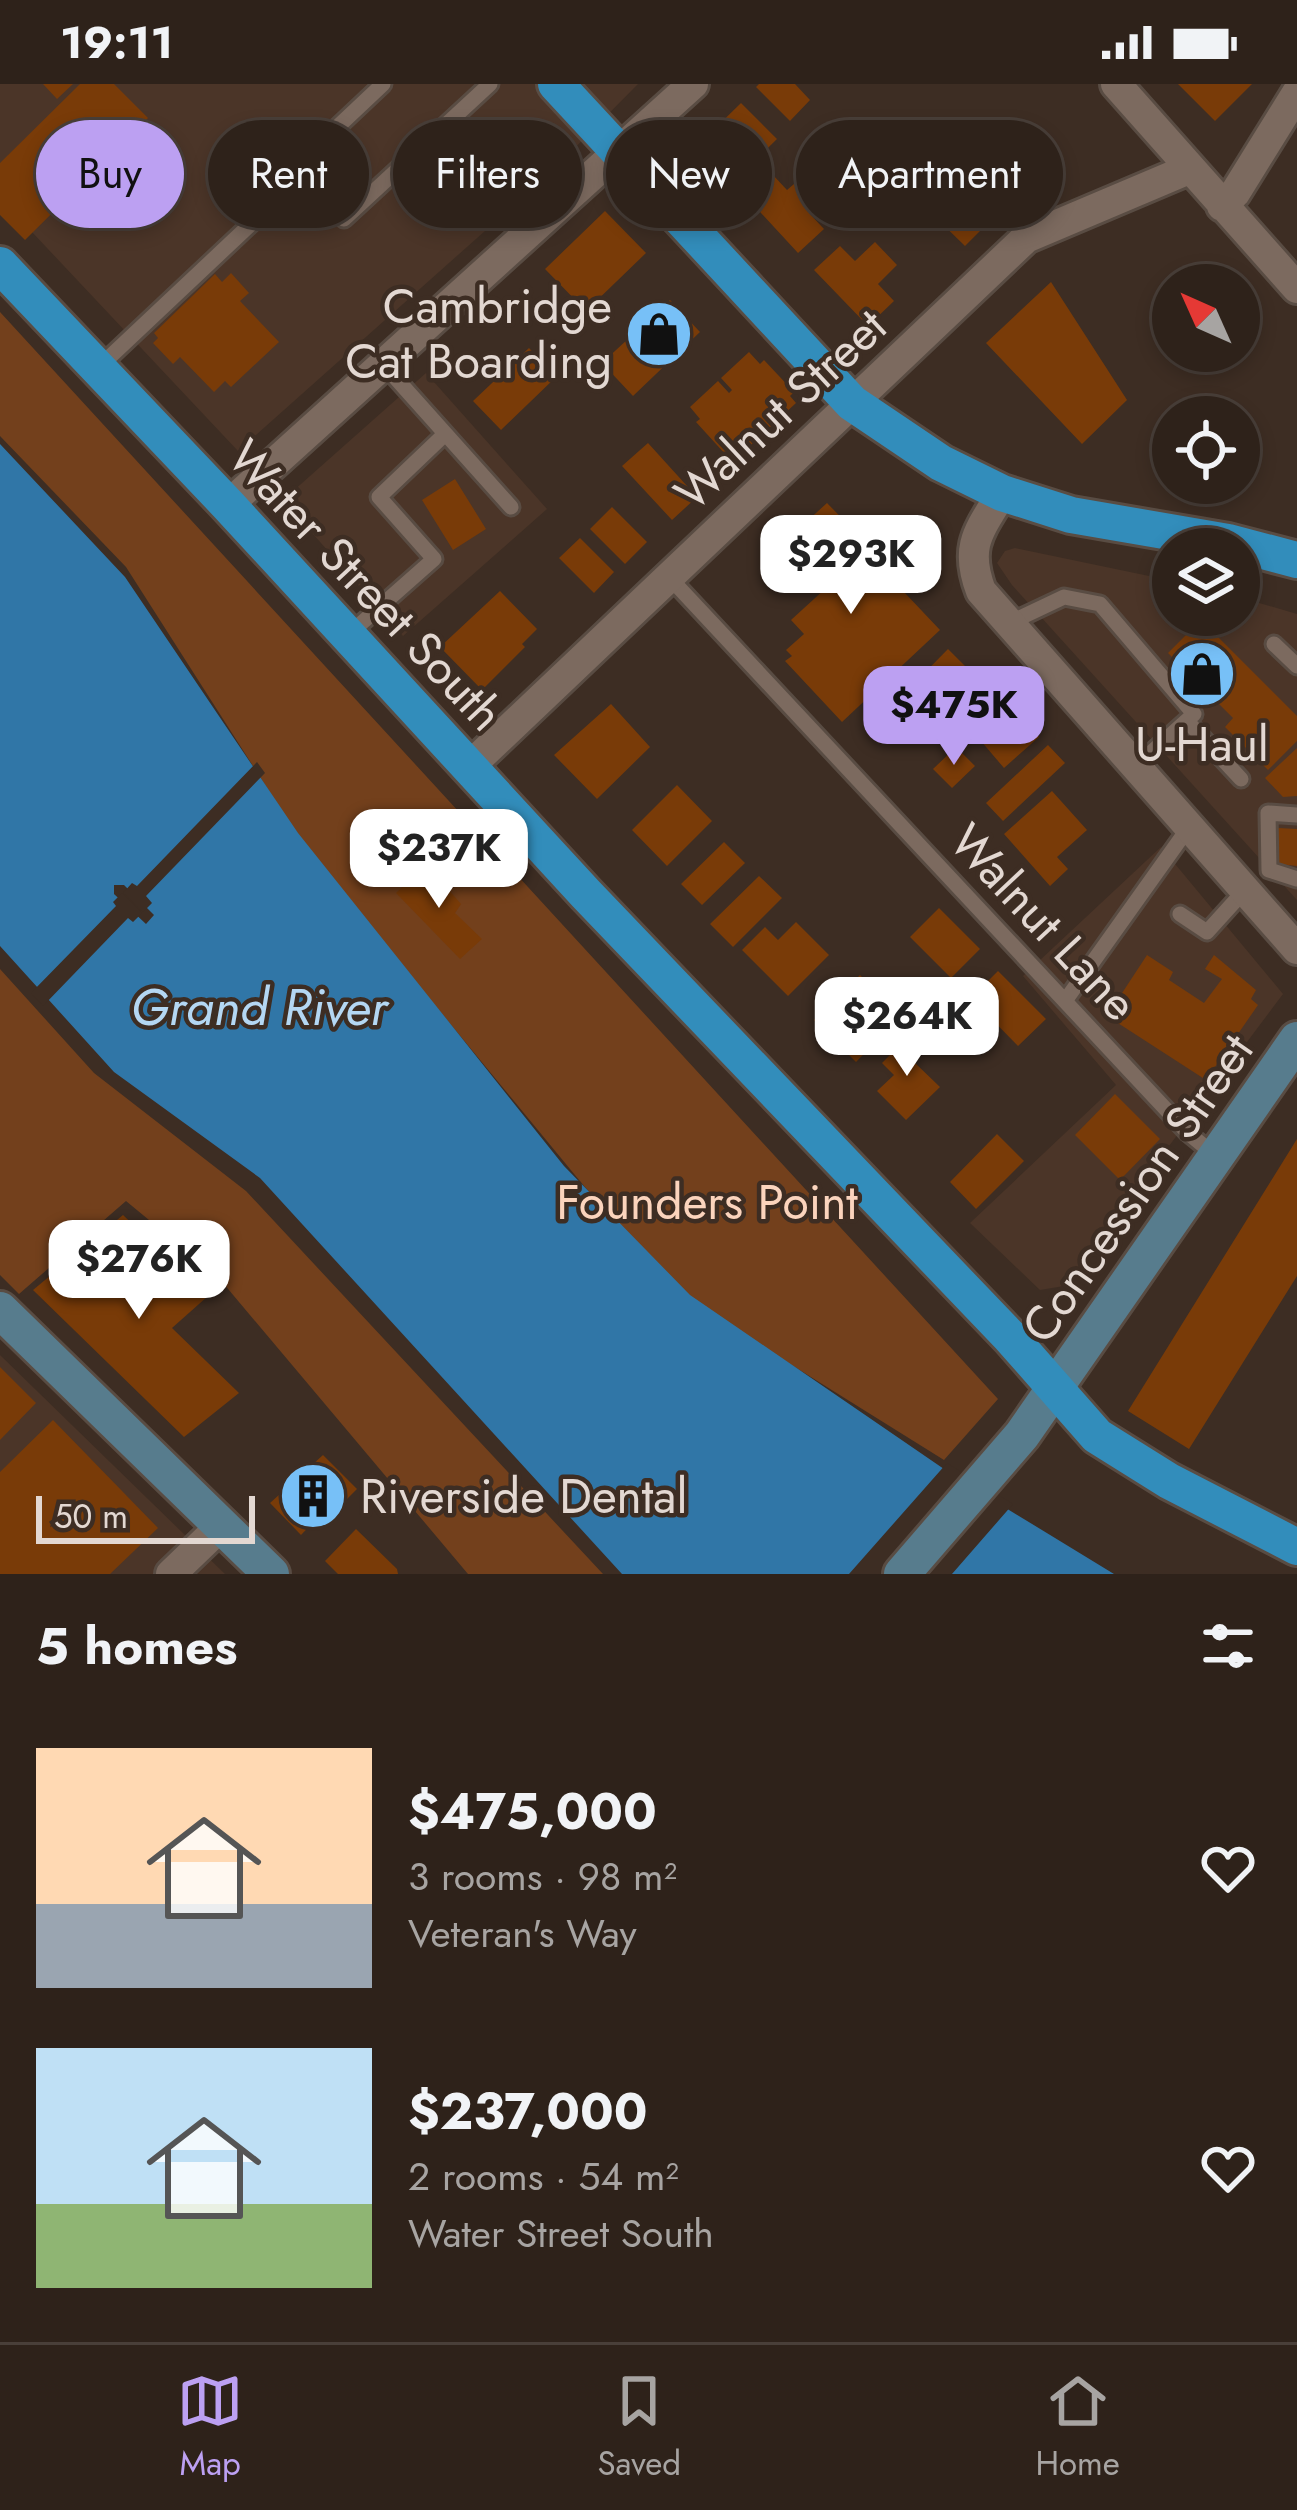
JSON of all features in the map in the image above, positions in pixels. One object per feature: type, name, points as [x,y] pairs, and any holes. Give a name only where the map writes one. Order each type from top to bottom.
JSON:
[{"type":"main road","points":[[556,84],[606,139]]},
{"type":"main road","points":[[689,228],[852,403],[940,464],[1001,493],[1071,515],[1228,542],[1297,560]]},
{"type":"main road","name":"Water Street South","points":[[0,265],[1010,1337],[1096,1436],[1169,1481],[1297,1547]]},
{"type":"main road","name":"Concession Street","points":[[902,1574],[1055,1390],[1297,1040]]},
{"type":"main road","points":[[0,1310],[271,1574]]},
{"type":"street","points":[[653,120],[693,84]]},
{"type":"street","points":[[1116,84],[1297,288]]},
{"type":"street","points":[[1222,206],[1235,193],[1297,93]]},
{"type":"street","points":[[228,505],[606,163]]},
{"type":"street","name":"Walnut Street","points":[[469,767],[1025,238],[1189,169]]},
{"type":"street","points":[[1001,493],[973,544],[972,567],[981,591],[1189,827],[1250,872],[1297,949]]},
{"type":"street","points":[[171,1574],[221,1526]]},
{"type":"lane","points":[[345,120],[383,84]]},
{"type":"lane","points":[[369,196],[490,84]]},
{"type":"lane","points":[[98,368],[247,228]]},
{"type":"lane","points":[[384,365],[511,507]]},
{"type":"lane","points":[[348,635],[434,559],[379,497],[445,434]]},
{"type":"lane","name":"Walnut Lane","points":[[669,577],[1188,1133],[1219,1158]]},
{"type":"lane","points":[[1009,623],[1064,597],[1100,604],[1194,714],[1136,767]]},
{"type":"lane","points":[[1274,644],[1297,667]]},
{"type":"lane","points":[[1187,721],[1241,779]]},
{"type":"lane","points":[[1180,914],[1207,932],[1250,872],[1268,813],[1297,815]]},
{"type":"lane","points":[[1065,1001],[1189,827]]},
{"type":"lane","points":[[1250,872],[1269,870],[1297,879]]},
{"type":"shaded area","points":[[0,84],[638,84],[582,141],[582,120],[393,120],[393,228],[488,228],[238,451],[0,198]]},
{"type":"shaded area","points":[[426,373],[547,509],[403,636],[283,500]]},
{"type":"shaded area","points":[[1015,548],[1152,577],[1152,636],[1260,636],[1260,603],[1297,614],[1297,900],[1012,585],[997,563],[1005,551]]},
{"type":"shaded area","points":[[1161,847],[1283,994],[1064,1286],[1040,1290],[970,1223],[1116,1085],[1023,976]]},
{"type":"shaded area","points":[[0,1355],[225,1574],[0,1574]]},
{"type":"green space","name":"Founders Point","points":[[0,312],[998,1399],[944,1460],[686,1299],[584,1186],[306,849],[126,567],[0,436]]},
{"type":"green space","points":[[0,969],[94,1073],[246,1191],[603,1574],[468,1574],[218,1277],[126,1201],[19,1294],[0,1275]]},
{"type":"water","name":"Grand River","points":[[0,444],[125,577],[298,833],[564,1166],[690,1295],[960,1480],[1114,1574],[622,1574],[260,1178],[114,1072],[0,946]],"holes":[[[114,885],[124,885],[154,915],[146,924],[114,894]]]},
{"type":"pier","points":[[257,762],[265,773],[146,896],[152,903],[143,912],[123,893],[132,883],[137,886]]},
{"type":"pier","points":[[122,893],[142,913],[133,922],[128,918],[43,1006],[31,993],[116,906],[113,902]]},
{"type":"pier","points":[[947,1463],[1013,1504],[952,1574],[849,1574]]},
{"type":"building","points":[[43,84],[73,84],[57,99]]},
{"type":"building","points":[[80,84],[114,84],[148,118],[146,120],[44,120]]},
{"type":"building","points":[[795,84],[810,100],[790,121],[756,87]]},
{"type":"building","points":[[1178,84],[1252,84],[1215,121]]},
{"type":"building","points":[[741,103],[758,120],[724,120]]},
{"type":"building","points":[[36,127],[37,228],[25,240],[0,215],[0,163]]},
{"type":"building","points":[[772,176],[787,190],[796,182],[796,228],[824,229],[798,253],[772,225]]},
{"type":"building","points":[[605,211],[606,228],[622,228],[646,253],[586,311],[545,269]]},
{"type":"building","points":[[946,228],[983,228],[965,246]]},
{"type":"building","points":[[875,242],[897,265],[878,284],[894,301],[868,326],[814,270],[840,246],[855,261]]},
{"type":"building","points":[[231,273],[249,293],[240,301],[279,342],[231,387],[225,381],[214,392],[180,357],[173,364],[153,343],[158,338],[154,333],[215,274],[222,282]]},
{"type":"building","points":[[1051,282],[1127,400],[1082,444],[986,343]]},
{"type":"building","points":[[670,300],[700,332],[633,396],[602,363]]},
{"type":"building","points":[[529,348],[556,377],[501,430],[473,401]]},
{"type":"building","points":[[749,352],[760,364],[764,360],[794,392],[790,396],[796,403],[768,429],[762,422],[758,425],[765,432],[737,458],[730,451],[726,455],[696,422],[700,419],[690,407],[718,381],[729,393],[732,390],[721,378]]},
{"type":"building","points":[[648,443],[697,497],[672,520],[622,466]]},
{"type":"building","points":[[455,479],[486,529],[453,550],[422,500]]},
{"type":"building","points":[[827,503],[940,630],[842,722],[785,661],[792,656],[786,650],[804,634],[791,620],[826,588],[783,543]]},
{"type":"building","points":[[612,507],[647,542],[625,564],[590,529]]},
{"type":"building","points":[[580,538],[614,572],[594,593],[559,558]]},
{"type":"building","points":[[500,591],[537,629],[482,690],[440,647]]},
{"type":"building","points":[[1185,636],[1217,636],[1297,716],[1297,741],[1268,770],[1225,727],[1233,718],[1168,653]]},
{"type":"building","points":[[948,649],[967,668],[910,726],[891,707]]},
{"type":"building","points":[[976,682],[999,708],[1008,701],[1039,737],[1004,768],[969,727],[957,737],[938,715]]},
{"type":"building","points":[[611,704],[650,747],[597,799],[554,755]]},
{"type":"building","points":[[1048,745],[1065,763],[1003,821],[986,803]]},
{"type":"building","points":[[956,747],[975,766],[952,788],[933,769]]},
{"type":"building","points":[[1297,748],[1297,796],[1283,797],[1265,778]]},
{"type":"building","points":[[677,785],[712,821],[667,866],[632,830]]},
{"type":"building","points":[[1052,791],[1087,830],[1057,857],[1068,869],[1050,886],[1004,834]]},
{"type":"building","points":[[1278,828],[1297,829],[1297,866],[1279,864],[1274,851]]},
{"type":"building","points":[[724,842],[745,863],[702,905],[681,884]]},
{"type":"building","points":[[426,864],[461,904],[455,913],[482,939],[460,959],[396,893]]},
{"type":"building","points":[[759,876],[782,898],[733,947],[710,924]]},
{"type":"building","points":[[939,908],[980,949],[951,978],[910,937]]},
{"type":"building","points":[[796,922],[829,955],[788,996],[742,950],[765,927],[778,940]]},
{"type":"building","points":[[1147,955],[1173,972],[1169,980],[1204,1003],[1222,979],[1205,969],[1214,955],[1256,990],[1251,999],[1258,1005],[1206,1080],[1107,1016]]},
{"type":"building","points":[[998,971],[1046,1019],[1018,1046],[971,998]]},
{"type":"building","points":[[860,975],[901,1016],[856,1062],[814,1020]]},
{"type":"building","points":[[911,1034],[926,1049],[914,1062],[940,1087],[906,1120],[877,1091],[894,1075],[882,1063]]},
{"type":"building","points":[[1115,1094],[1160,1139],[1120,1180],[1075,1135]]},
{"type":"building","points":[[997,1134],[1024,1161],[976,1209],[950,1182]]},
{"type":"building","points":[[1297,1139],[1297,1276],[1189,1449],[1128,1411]]},
{"type":"building","points":[[123,1215],[208,1296],[172,1328],[239,1393],[184,1437],[33,1290]]},
{"type":"building","points":[[0,1367],[36,1403],[0,1440]]},
{"type":"building","points":[[53,1420],[158,1528],[110,1574],[0,1574],[0,1472]]},
{"type":"building","name":"Riverside Dental","points":[[323,1455],[357,1489],[330,1516],[324,1511],[301,1535],[270,1503]]},
{"type":"building","points":[[356,1529],[398,1574],[338,1574],[325,1561]]},
{"type":"place","name":"Cambridge Cat Boarding","points":[[659,334]]},
{"type":"place","name":"U-Haul","points":[[1202,674]]},
{"type":"place","name":"Riverside Dental","points":[[313,1496]]}]
